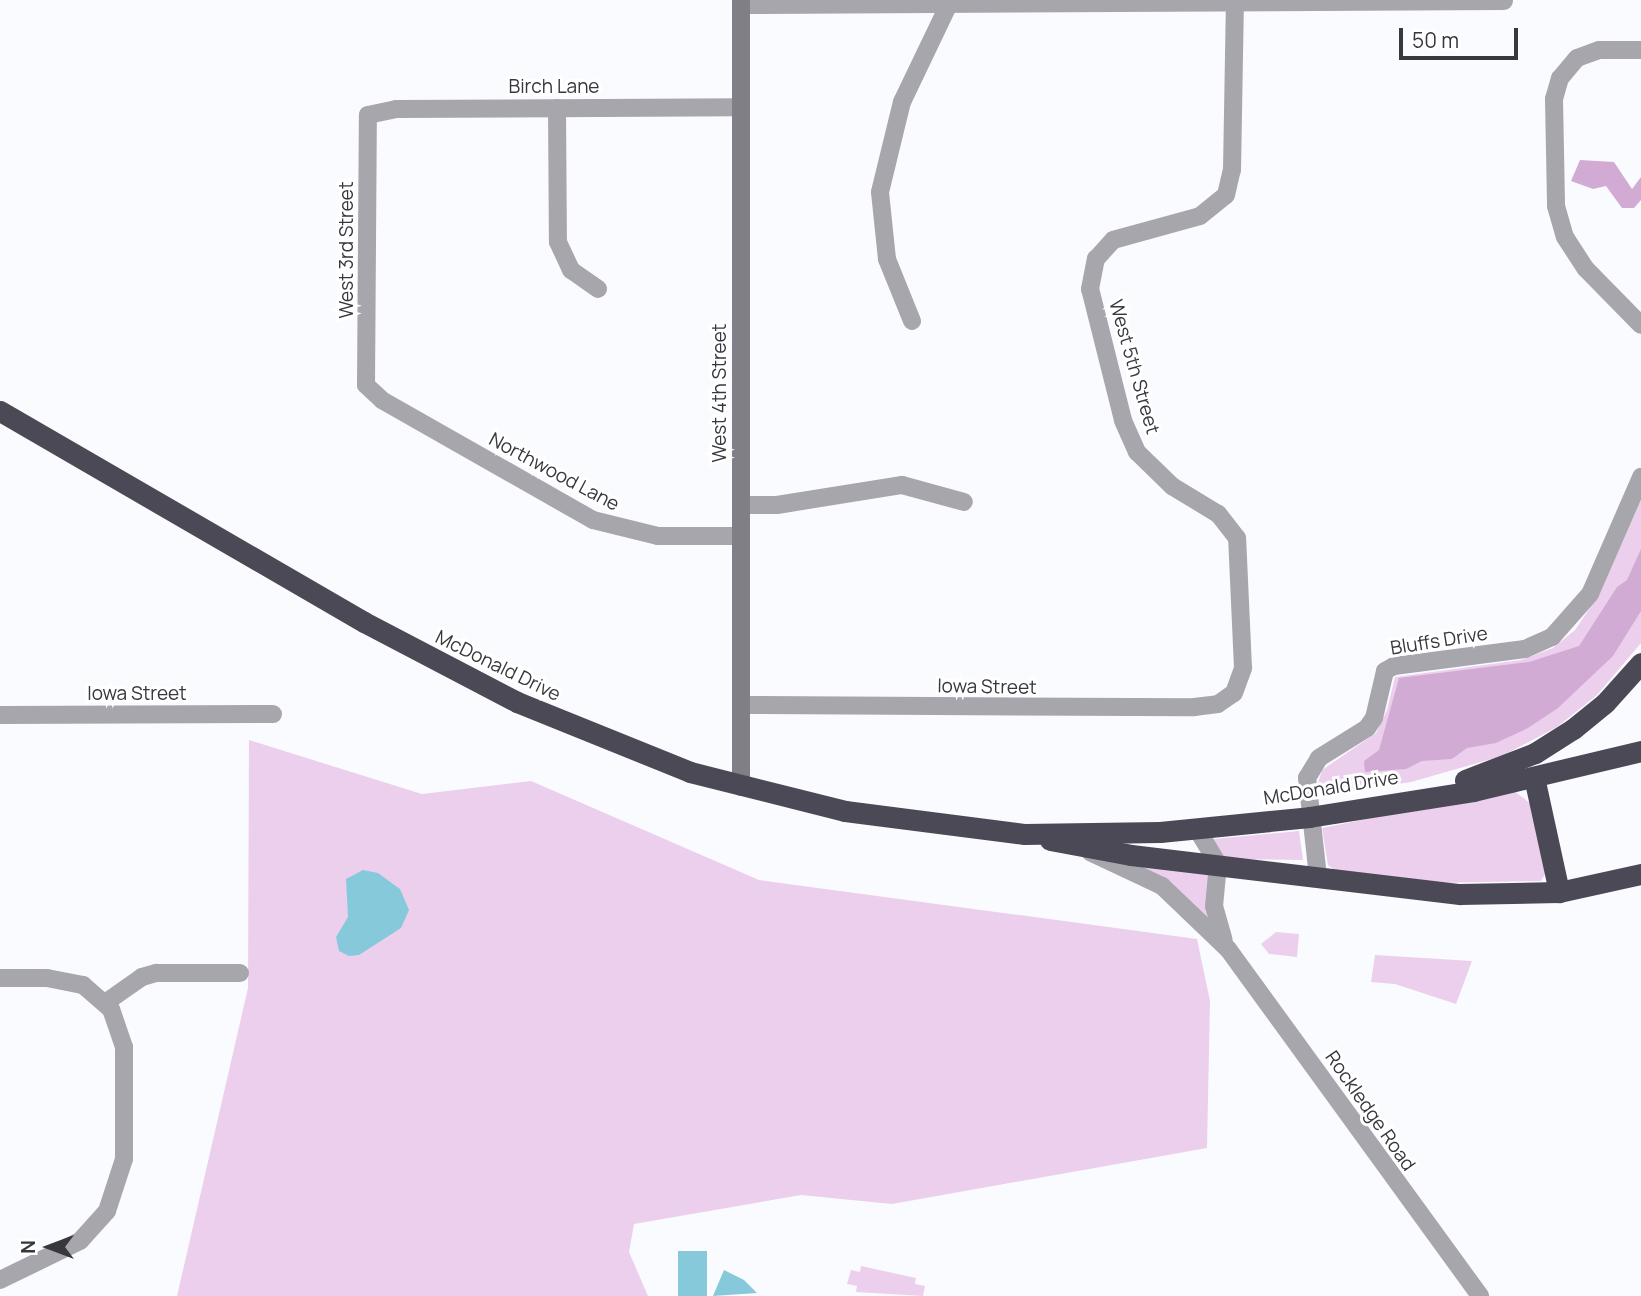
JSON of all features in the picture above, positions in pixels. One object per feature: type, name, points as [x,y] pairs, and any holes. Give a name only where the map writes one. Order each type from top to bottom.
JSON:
[{"type":"highway","name":"McDonald Drive","points":[[0,411],[353,615],[517,702],[645,757],[741,786],[882,818],[1024,834],[1084,848],[1447,894],[1559,892],[1641,874]]},
{"type":"highway","points":[[1416,798],[1535,753],[1605,703],[1641,663]]},
{"type":"highway","name":"McDonald Drive","points":[[1024,834],[1197,829],[1309,817],[1534,777],[1641,751]]},
{"type":"highway","points":[[1534,777],[1559,892]]},
{"type":"street","points":[[741,2],[948,4],[1025,1],[1504,1]]},
{"type":"street","name":"West 5th Street","points":[[1230,697],[1243,668],[1237,538],[1218,514],[1171,486],[1137,452],[1123,420],[1090,289],[1096,259],[1113,240],[1200,216],[1226,195],[1232,170],[1235,1]]},
{"type":"street","name":"West 4th Street","points":[[741,2],[741,786]]},
{"type":"street","points":[[912,321],[887,258],[880,192],[902,102],[948,4]]},
{"type":"street","points":[[1641,50],[1599,50],[1577,58],[1560,78],[1554,99],[1556,206],[1561,229],[1586,269],[1641,325]]},
{"type":"street","name":"Birch Lane","points":[[368,114],[396,108],[741,107]]},
{"type":"street","points":[[557,108],[558,242],[571,270],[598,289]]},
{"type":"street","name":"West 3rd Street","points":[[366,385],[368,114]]},
{"type":"street","name":"Northwood Lane","points":[[366,385],[382,400],[593,520],[658,536],[741,536]]},
{"type":"street","name":"Bluffs Drive","points":[[1318,877],[1306,788],[1311,768],[1319,758],[1367,728],[1376,711],[1385,671],[1394,666],[1525,649],[1566,626],[1590,594],[1641,477]]},
{"type":"street","points":[[741,505],[777,505],[902,485],[964,502]]},
{"type":"street","name":"Iowa Street","points":[[741,705],[1114,709],[1209,706],[1230,697]]},
{"type":"street","name":"Iowa Street","points":[[0,715],[274,714]]},
{"type":"street","points":[[1197,829],[1218,864],[1214,906],[1228,949]]},
{"type":"street","points":[[1084,848],[1162,887],[1228,949]]},
{"type":"street","name":"Rockledge Road","points":[[1228,949],[1480,1296]]},
{"type":"street","points":[[105,1003],[142,977],[156,973],[240,973]]},
{"type":"street","points":[[0,978],[67,980],[83,985],[105,1003],[122,1031],[124,1047],[124,1159],[116,1195],[95,1227],[79,1241],[0,1280]]},
{"type":"shaded area","points":[[1580,160],[1614,162],[1632,189],[1641,177],[1641,200],[1634,208],[1622,208],[1606,186],[1593,189],[1571,181]]},
{"type":"shaded area","points":[[1641,500],[1641,643],[1597,695],[1557,727],[1502,756],[1411,782],[1323,795],[1318,783],[1322,770],[1376,733],[1387,710],[1395,677],[1521,660],[1553,648],[1575,630],[1600,593]]},
{"type":"shaded area","points":[[1641,549],[1641,611],[1613,656],[1558,708],[1528,728],[1496,743],[1467,748],[1452,759],[1422,761],[1406,769],[1365,772],[1364,761],[1379,750],[1399,678],[1529,662],[1579,646],[1617,587],[1627,580]]},
{"type":"shaded area","points":[[249,740],[422,794],[531,781],[759,880],[1197,939],[1210,1001],[1207,1148],[892,1204],[801,1195],[634,1224],[629,1252],[648,1296],[177,1296],[248,988]]},
{"type":"shaded area","points":[[1513,790],[1531,804],[1545,874],[1541,881],[1433,883],[1336,871],[1328,865],[1322,828]]},
{"type":"shaded area","points":[[1299,831],[1303,860],[1223,859],[1213,839]]},
{"type":"shaded area","points":[[1142,866],[1209,871],[1209,920],[1180,892]]},
{"type":"shaded area","points":[[1276,932],[1299,934],[1297,957],[1269,954],[1261,944]]},
{"type":"shaded area","points":[[1375,955],[1472,961],[1456,1004],[1395,984],[1371,982]]},
{"type":"shaded area","points":[[861,1266],[916,1278],[915,1284],[925,1286],[923,1296],[856,1292],[857,1286],[847,1284],[851,1270],[860,1272]]},
{"type":"water","points":[[363,870],[378,873],[400,889],[409,910],[401,928],[359,955],[349,956],[339,951],[336,937],[348,917],[346,879]]},
{"type":"water","points":[[678,1251],[707,1251],[707,1296],[678,1296]]},
{"type":"water","points":[[724,1270],[744,1280],[757,1293],[713,1296]]}]
